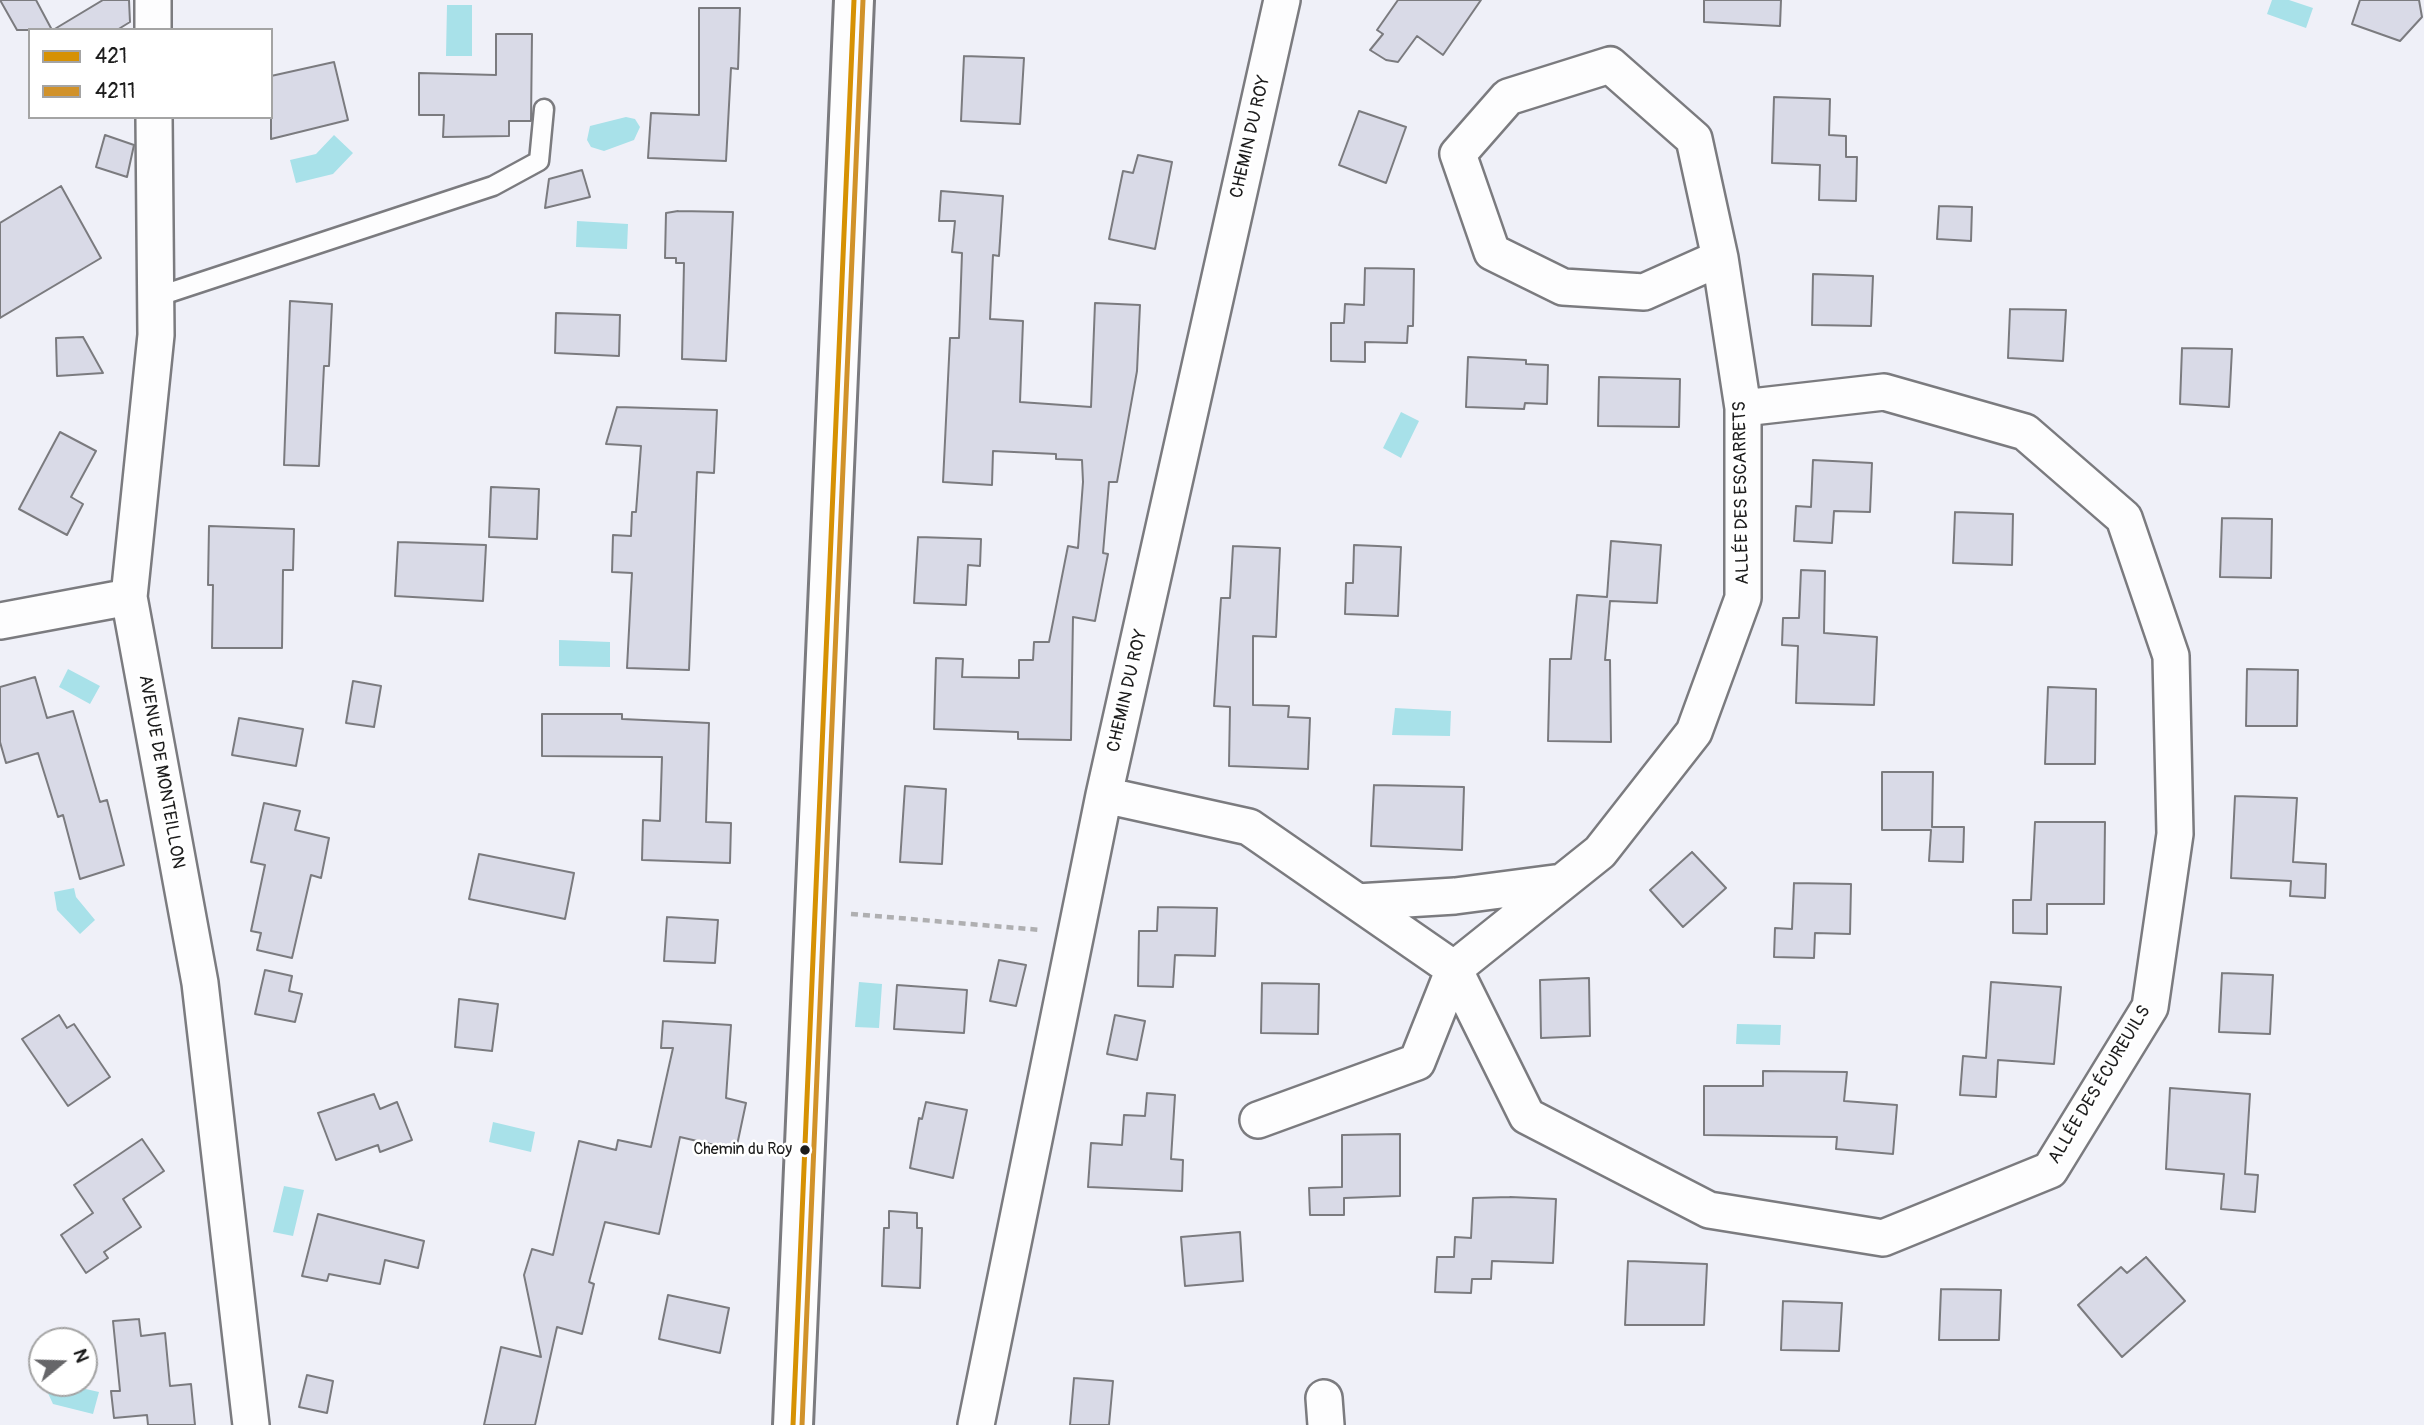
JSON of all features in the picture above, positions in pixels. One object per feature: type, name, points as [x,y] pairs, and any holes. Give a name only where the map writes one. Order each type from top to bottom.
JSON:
[{"type":"main road","points":[[793,1425],[854,0]]},
{"type":"street","points":[[153,0],[153,28]]},
{"type":"street","name":"CHEMIN DU ROY","points":[[976,1425],[1104,795],[1282,0]]},
{"type":"street","name":"ALLÉE DES ESCARRETS","points":[[1454,969],[1600,852],[1694,732],[1743,598],[1743,408],[1720,258],[1694,139],[1610,65],[1508,97],[1458,154],[1492,252],[1563,286],[1644,292],[1720,258]]},
{"type":"street","name":"AVENUE DE MONTEILLON","points":[[154,119],[156,335],[129,597],[200,983],[251,1425]]},
{"type":"street","name":"ALLÉE DES ÉCUREUILS","points":[[1454,969],[1527,1116],[1709,1210],[1883,1238],[2050,1170],[2150,1007],[2175,834],[2171,656],[2124,518],[2025,432],[1884,392],[1743,408]]},
{"type":"street","points":[[0,621],[129,597]]},
{"type":"street","points":[[1104,795],[1249,827],[1454,969],[1417,1062],[1258,1120]]},
{"type":"street","points":[[1357,902],[1455,896],[1564,881]]},
{"type":"lane","points":[[156,298],[492,186],[539,161],[544,109]]},
{"type":"path","points":[[816,911],[1076,933]]},
{"type":"water","points":[[2272,0],[2289,0],[2313,8],[2306,28],[2267,14]]},
{"type":"water","points":[[447,5],[472,5],[472,56],[446,56]]},
{"type":"water","points":[[626,117],[635,119],[640,127],[634,140],[604,151],[591,147],[587,140],[590,126]]},
{"type":"water","points":[[334,135],[353,153],[333,174],[296,183],[290,160],[316,154]]},
{"type":"water","points":[[577,221],[628,224],[627,249],[576,247]]},
{"type":"water","points":[[1401,412],[1419,421],[1401,458],[1383,448]]},
{"type":"water","points":[[559,640],[610,642],[610,667],[559,666]]},
{"type":"water","points":[[68,669],[100,686],[90,704],[59,687]]},
{"type":"water","points":[[1395,708],[1451,711],[1450,736],[1392,735]]},
{"type":"water","points":[[74,888],[76,897],[95,920],[80,934],[57,910],[54,892]]},
{"type":"water","points":[[859,982],[882,984],[879,1028],[855,1027]]},
{"type":"water","points":[[1737,1024],[1781,1025],[1780,1045],[1736,1044]]},
{"type":"water","points":[[493,1122],[535,1132],[531,1152],[489,1142]]},
{"type":"water","points":[[284,1186],[304,1190],[293,1236],[273,1232]]},
{"type":"water","points":[[50,1397],[98,1397],[93,1414],[53,1404]]},
{"type":"building","points":[[0,0],[36,0],[51,28],[17,30]]},
{"type":"building","points":[[103,0],[129,0],[130,22],[120,28],[56,28]]},
{"type":"building","points":[[1398,0],[1481,0],[1443,55],[1417,36],[1398,62],[1386,60],[1370,50],[1383,34],[1377,30]]},
{"type":"building","points":[[1704,0],[1781,0],[1780,26],[1704,22]]},
{"type":"building","points":[[2360,0],[2419,0],[2422,17],[2400,41],[2352,24]]},
{"type":"building","points":[[699,8],[740,8],[738,69],[731,68],[726,161],[648,158],[651,113],[699,115]]},
{"type":"building","points":[[496,34],[532,34],[531,121],[509,121],[509,136],[443,137],[444,115],[419,115],[419,73],[496,75]]},
{"type":"building","points":[[964,56],[1024,58],[1020,124],[961,121]]},
{"type":"building","points":[[334,62],[348,120],[271,139],[273,76]]},
{"type":"building","points":[[1774,97],[1830,99],[1829,135],[1846,136],[1846,157],[1857,157],[1856,201],[1819,200],[1820,165],[1772,163]]},
{"type":"building","points":[[1359,111],[1406,127],[1386,183],[1339,165]]},
{"type":"building","points":[[105,135],[134,145],[127,177],[96,167]]},
{"type":"building","points":[[1138,155],[1172,162],[1155,249],[1109,239],[1123,171],[1133,173]]},
{"type":"building","points":[[582,170],[590,197],[545,208],[549,179]]},
{"type":"building","points":[[61,186],[101,258],[0,318],[0,223]]},
{"type":"building","points":[[941,191],[1003,196],[999,256],[993,255],[990,319],[1023,321],[1020,402],[1091,407],[1095,303],[1140,305],[1137,371],[1117,482],[1109,482],[1103,553],[1108,554],[1095,621],[1073,617],[1071,740],[1018,739],[1018,732],[934,729],[936,658],[963,659],[962,677],[1019,678],[1019,660],[1033,660],[1034,642],[1049,642],[1068,546],[1078,548],[1083,482],[1082,460],[1056,459],[1056,454],[993,451],[992,485],[943,482],[950,338],[959,338],[962,253],[952,252],[955,221],[939,221]]},
{"type":"building","points":[[1939,206],[1972,207],[1971,241],[1937,239]]},
{"type":"building","points":[[733,212],[726,361],[682,359],[684,263],[676,263],[676,258],[665,258],[666,213]]},
{"type":"building","points":[[1365,268],[1414,269],[1413,326],[1408,326],[1407,343],[1365,342],[1365,362],[1331,361],[1331,323],[1344,323],[1345,304],[1364,305]]},
{"type":"building","points":[[1813,274],[1873,276],[1871,326],[1812,325]]},
{"type":"building","points":[[290,301],[332,304],[329,366],[324,366],[319,466],[284,465]]},
{"type":"building","points":[[2010,309],[2066,310],[2063,361],[2008,358]]},
{"type":"building","points":[[556,313],[620,315],[619,356],[555,353]]},
{"type":"building","points":[[83,337],[103,373],[57,376],[56,338]]},
{"type":"building","points":[[2182,348],[2232,349],[2229,407],[2180,404]]},
{"type":"building","points":[[1468,357],[1526,360],[1526,364],[1548,365],[1547,404],[1525,403],[1524,409],[1466,407]]},
{"type":"building","points":[[1599,377],[1680,379],[1679,427],[1598,426]]},
{"type":"building","points":[[617,407],[717,410],[714,473],[697,472],[689,670],[627,668],[632,573],[612,572],[613,535],[631,536],[632,512],[636,512],[641,446],[606,444]]},
{"type":"building","points":[[60,432],[96,451],[71,497],[83,504],[67,535],[19,509]]},
{"type":"building","points":[[1813,460],[1872,463],[1870,512],[1834,511],[1832,543],[1794,541],[1796,506],[1811,507]]},
{"type":"building","points":[[491,487],[539,489],[537,539],[489,537]]},
{"type":"building","points":[[1955,512],[2013,514],[2012,565],[1953,563]]},
{"type":"building","points":[[2222,518],[2272,519],[2271,578],[2220,577]]},
{"type":"building","points":[[209,526],[294,529],[293,570],[283,570],[282,648],[212,648],[213,585],[208,585]]},
{"type":"building","points":[[918,537],[981,539],[980,566],[968,565],[966,605],[914,603]]},
{"type":"building","points":[[1611,541],[1661,545],[1657,603],[1610,601],[1605,660],[1610,660],[1611,742],[1548,741],[1550,659],[1571,659],[1577,595],[1607,597]]},
{"type":"building","points":[[398,542],[486,545],[483,601],[395,596]]},
{"type":"building","points":[[1354,545],[1401,547],[1398,616],[1345,614],[1346,583],[1353,583]]},
{"type":"building","points":[[1233,546],[1280,548],[1276,637],[1253,636],[1253,705],[1289,706],[1288,717],[1310,718],[1308,769],[1229,766],[1230,707],[1214,706],[1221,598],[1230,598]]},
{"type":"building","points":[[1801,570],[1825,571],[1824,633],[1877,637],[1874,705],[1796,703],[1798,646],[1782,645],[1783,618],[1799,618]]},
{"type":"building","points":[[2247,669],[2298,670],[2297,726],[2246,726]]},
{"type":"building","points":[[35,677],[47,718],[73,711],[100,802],[107,800],[124,865],[80,879],[63,815],[58,817],[38,753],[6,763],[0,742],[0,687]]},
{"type":"building","points":[[353,681],[381,686],[374,727],[346,723]]},
{"type":"building","points":[[2048,687],[2096,689],[2095,764],[2045,764]]},
{"type":"building","points":[[542,714],[622,714],[622,719],[709,723],[706,822],[731,823],[730,863],[642,860],[643,820],[660,821],[662,757],[542,756]]},
{"type":"building","points":[[239,718],[303,729],[296,766],[232,755]]},
{"type":"building","points":[[1882,772],[1933,772],[1932,827],[1964,827],[1963,862],[1929,861],[1931,830],[1882,830]]},
{"type":"building","points":[[1374,785],[1464,787],[1462,850],[1371,846]]},
{"type":"building","points":[[905,786],[946,789],[942,864],[900,862]]},
{"type":"building","points":[[2235,796],[2297,798],[2293,862],[2326,864],[2325,898],[2290,896],[2291,881],[2231,878]]},
{"type":"building","points":[[264,803],[300,811],[295,830],[329,838],[321,878],[311,875],[292,958],[257,950],[261,933],[251,931],[265,865],[251,862]]},
{"type":"building","points":[[2035,822],[2105,822],[2104,904],[2047,904],[2047,934],[2013,933],[2013,900],[2031,900]]},
{"type":"building","points":[[1692,852],[1726,888],[1683,927],[1650,890]]},
{"type":"building","points":[[479,854],[574,873],[565,919],[469,899]]},
{"type":"building","points":[[1794,883],[1851,884],[1850,934],[1815,933],[1814,958],[1774,957],[1775,928],[1792,929]]},
{"type":"building","points":[[1158,907],[1217,908],[1215,956],[1175,955],[1173,987],[1138,986],[1139,931],[1157,931]]},
{"type":"building","points":[[667,917],[718,920],[715,963],[664,961]]},
{"type":"building","points":[[999,960],[1026,965],[1016,1006],[990,1001]]},
{"type":"building","points":[[265,970],[292,976],[289,991],[302,994],[295,1022],[255,1014]]},
{"type":"building","points":[[2222,973],[2273,975],[2270,1034],[2219,1032]]},
{"type":"building","points":[[1589,978],[1590,1036],[1541,1038],[1540,980]]},
{"type":"building","points":[[1991,982],[2061,987],[2054,1064],[1998,1060],[1996,1097],[1960,1095],[1963,1056],[1986,1058]]},
{"type":"building","points":[[1262,983],[1319,984],[1318,1034],[1261,1033]]},
{"type":"building","points":[[897,985],[967,990],[964,1033],[894,1029]]},
{"type":"building","points":[[459,999],[498,1004],[492,1051],[455,1047]]},
{"type":"building","points":[[59,1015],[67,1028],[74,1024],[110,1077],[68,1106],[22,1039]]},
{"type":"building","points":[[1115,1015],[1145,1021],[1137,1060],[1107,1054]]},
{"type":"building","points":[[663,1021],[731,1025],[726,1098],[746,1103],[736,1150],[680,1137],[659,1234],[605,1222],[589,1282],[594,1284],[582,1334],[557,1327],[535,1425],[484,1425],[501,1347],[541,1357],[524,1275],[532,1249],[553,1255],[579,1141],[616,1150],[618,1140],[651,1147],[673,1048],[661,1048]]},
{"type":"building","points":[[1763,1071],[1847,1072],[1844,1101],[1897,1105],[1893,1154],[1836,1149],[1837,1137],[1704,1135],[1704,1086],[1763,1086]]},
{"type":"building","points":[[2170,1088],[2250,1094],[2245,1174],[2258,1175],[2255,1212],[2221,1209],[2224,1174],[2166,1169]]},
{"type":"building","points":[[1147,1093],[1175,1095],[1171,1159],[1183,1160],[1182,1191],[1088,1187],[1091,1143],[1122,1145],[1124,1115],[1145,1116]]},
{"type":"building","points":[[374,1094],[380,1109],[397,1102],[412,1140],[380,1152],[378,1145],[336,1160],[318,1113]]},
{"type":"building","points":[[926,1102],[967,1110],[953,1178],[910,1168],[919,1118],[922,1119]]},
{"type":"building","points":[[1400,1134],[1400,1196],[1344,1198],[1344,1215],[1310,1215],[1309,1188],[1342,1187],[1342,1135]]},
{"type":"building","points":[[142,1139],[164,1171],[123,1199],[141,1227],[104,1252],[108,1258],[86,1273],[61,1235],[93,1213],[74,1185]]},
{"type":"building","points":[[1473,1198],[1556,1199],[1553,1263],[1492,1261],[1491,1279],[1472,1279],[1471,1293],[1435,1292],[1437,1257],[1454,1257],[1455,1237],[1471,1238]]},
{"type":"building","points":[[889,1211],[917,1213],[917,1228],[922,1228],[920,1288],[882,1286],[884,1228],[889,1228]]},
{"type":"building","points":[[318,1214],[424,1241],[418,1268],[385,1260],[380,1284],[329,1274],[327,1281],[302,1276]]},
{"type":"building","points":[[1240,1232],[1243,1281],[1185,1286],[1181,1237]]},
{"type":"building","points":[[2146,1257],[2185,1301],[2122,1357],[2078,1305],[2121,1267],[2127,1273]]},
{"type":"building","points":[[1628,1261],[1707,1264],[1704,1325],[1625,1325]]},
{"type":"building","points":[[1941,1289],[2001,1290],[1999,1340],[1939,1340]]},
{"type":"building","points":[[668,1295],[729,1308],[720,1353],[659,1339]]},
{"type":"building","points":[[1783,1301],[1842,1303],[1839,1351],[1781,1350]]},
{"type":"building","points":[[139,1319],[141,1336],[165,1333],[170,1386],[191,1384],[195,1425],[148,1425],[147,1415],[114,1418],[111,1391],[120,1391],[113,1321]]},
{"type":"building","points":[[307,1375],[333,1381],[327,1413],[299,1407]]},
{"type":"building","points":[[1074,1378],[1113,1381],[1109,1425],[1070,1425]]},
{"type":"transit line","name":"421","points":[[793,1425],[854,0]]},
{"type":"transit line","name":"4211","points":[[802,1425],[863,0]]},
{"type":"place","name":"Chemin du Roy","points":[[805,1150]]}]
